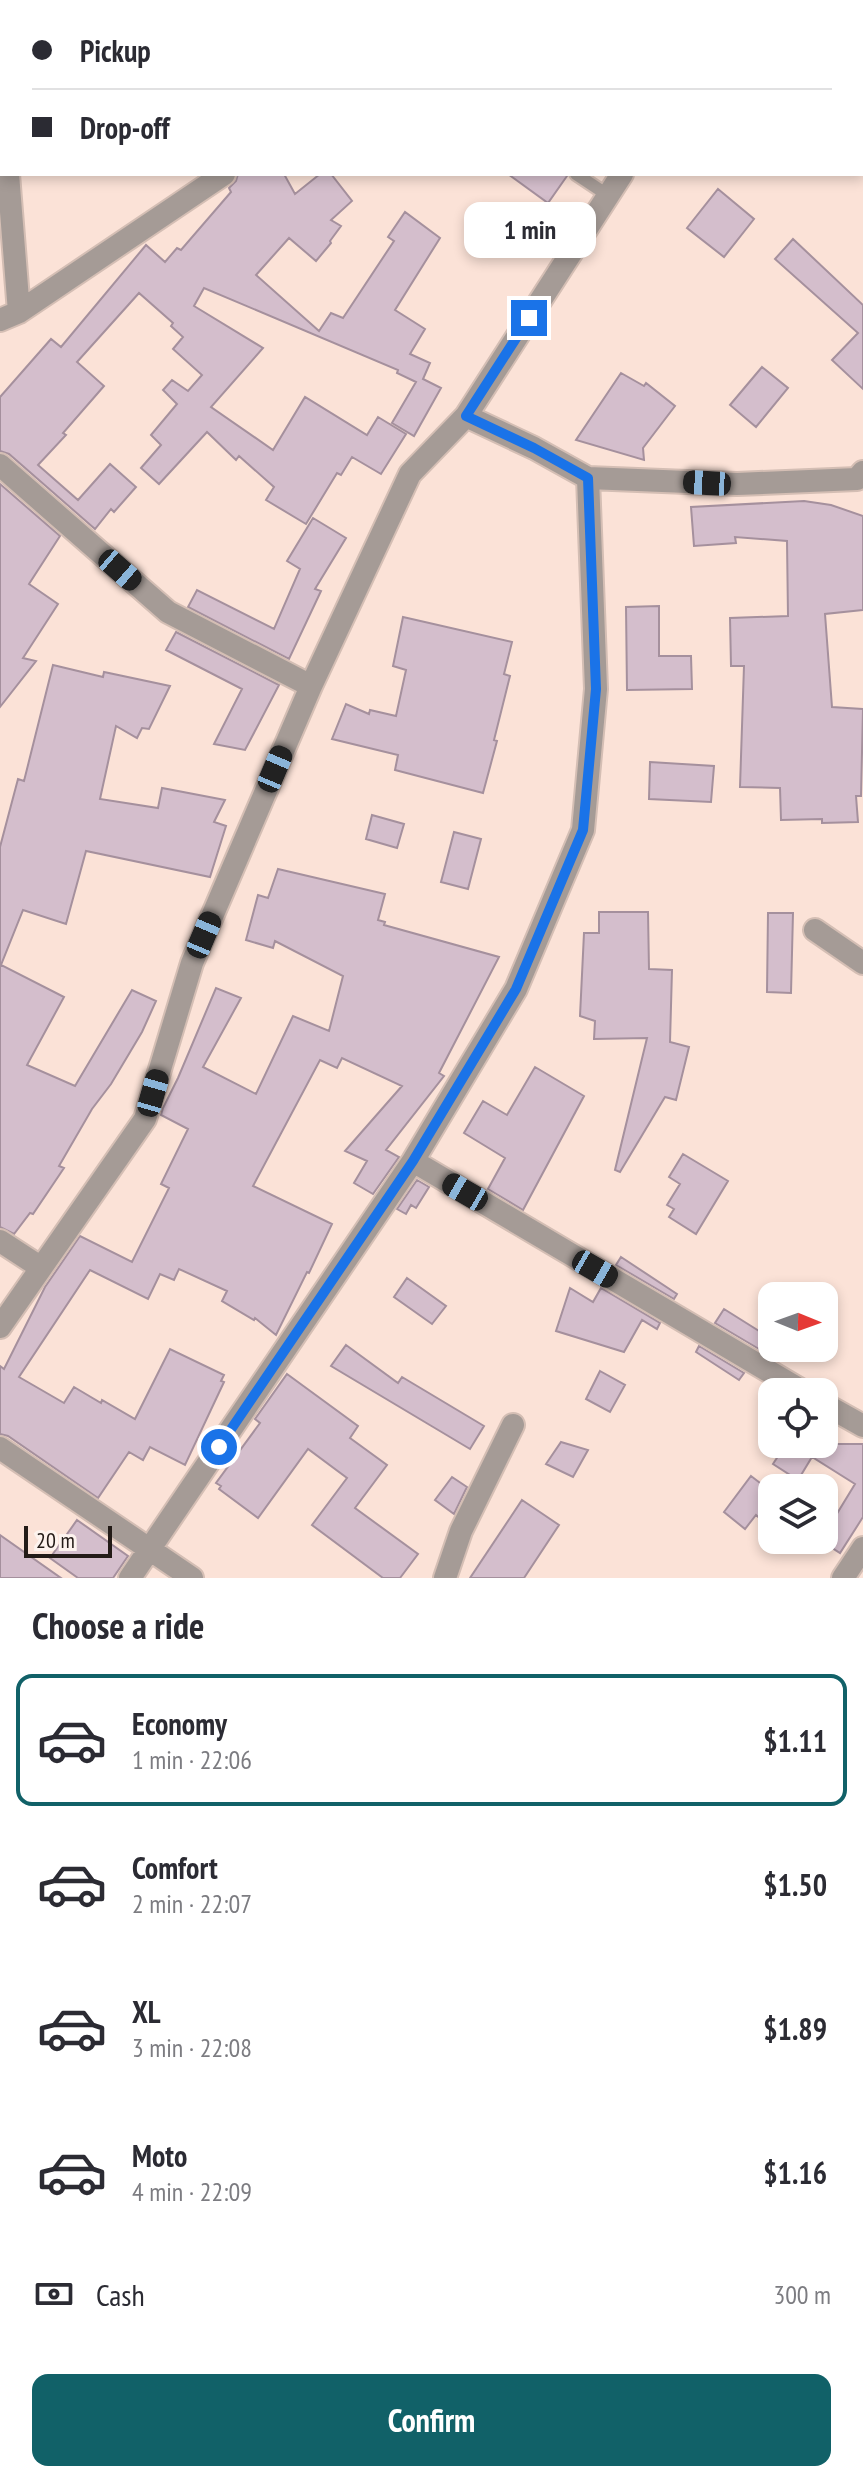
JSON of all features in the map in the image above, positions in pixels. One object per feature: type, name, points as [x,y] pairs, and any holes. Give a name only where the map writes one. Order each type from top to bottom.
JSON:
[{"type":"street","points":[[8,176],[9,316]]},
{"type":"street","points":[[9,316],[221,176]]},
{"type":"street","points":[[0,1327],[145,1119],[192,963],[311,686],[410,474],[466,416],[621,176]]},
{"type":"street","points":[[466,416],[588,478],[737,484],[861,481]]},
{"type":"street","points":[[0,465],[168,612],[311,686]]},
{"type":"street","points":[[130,1578],[413,1161],[516,989],[583,830],[596,689],[588,478]]},
{"type":"street","points":[[815,930],[863,963]]},
{"type":"street","points":[[413,1161],[780,1378]]},
{"type":"street","points":[[0,1241],[40,1267]]},
{"type":"street","points":[[838,1412],[863,1426]]},
{"type":"street","points":[[445,1578],[461,1531],[513,1425]]},
{"type":"street","points":[[0,1448],[192,1578]]},
{"type":"street","points":[[843,1578],[863,1548]]},
{"type":"lane","points":[[579,176],[609,196]]},
{"type":"building","points":[[237,176],[285,176],[295,194],[318,176],[333,176],[352,201],[331,220],[341,226],[316,261],[289,238],[256,275],[319,331],[331,313],[343,318],[394,241],[388,237],[405,212],[440,238],[395,310],[425,329],[410,354],[430,363],[423,379],[441,388],[414,436],[392,423],[416,382],[397,373],[398,370],[204,288],[194,306],[263,348],[211,407],[273,450],[305,397],[367,435],[378,417],[406,434],[381,474],[352,457],[341,475],[337,473],[306,524],[266,500],[274,487],[239,456],[236,460],[207,432],[159,484],[141,468],[161,445],[151,435],[177,404],[163,390],[172,380],[188,391],[202,375],[173,349],[183,337],[171,326],[173,323],[139,293],[77,362],[104,386],[38,465],[78,500],[110,464],[136,487],[114,512],[111,509],[95,529],[9,454],[0,451],[0,397],[51,339],[61,347],[146,245],[165,262],[177,248],[181,250],[231,192],[229,188]]},
{"type":"building","points":[[511,176],[567,176],[548,203]]},
{"type":"building","points":[[718,189],[754,219],[724,257],[687,228]]},
{"type":"building","points":[[793,239],[863,305],[863,389],[832,360],[858,333],[775,259]]},
{"type":"building","points":[[762,367],[788,388],[756,427],[730,405]]},
{"type":"building","points":[[621,373],[644,386],[646,383],[675,406],[643,448],[644,460],[576,440]]},
{"type":"building","points":[[0,484],[60,536],[29,584],[58,604],[23,658],[36,661],[0,707]]},
{"type":"building","points":[[804,501],[831,505],[863,516],[863,610],[825,614],[832,707],[863,709],[861,796],[856,796],[858,822],[781,820],[780,788],[740,787],[744,666],[731,666],[730,618],[788,616],[787,541],[735,537],[736,543],[694,546],[691,507]]},
{"type":"building","points":[[313,518],[346,538],[315,589],[321,591],[289,659],[188,607],[197,590],[274,629],[300,569],[287,561]]},
{"type":"building","points":[[659,606],[659,656],[691,656],[692,689],[627,690],[626,607]]},
{"type":"building","points":[[403,617],[512,642],[504,674],[510,676],[483,793],[395,770],[398,755],[332,739],[346,704],[369,714],[370,710],[396,716],[406,670],[393,666]]},
{"type":"building","points":[[176,632],[279,685],[245,750],[214,744],[242,689],[166,650]]},
{"type":"building","points":[[53,665],[103,677],[104,672],[170,686],[149,729],[142,728],[137,738],[116,726],[100,799],[158,808],[162,788],[225,800],[214,822],[226,826],[210,877],[86,851],[66,924],[23,910],[1,965],[64,997],[27,1065],[75,1086],[132,990],[156,1001],[142,1032],[59,1166],[64,1168],[33,1214],[30,1213],[14,1234],[0,1227],[0,847],[18,779],[24,781]]},
{"type":"building","points":[[650,762],[714,766],[711,802],[649,799]]},
{"type":"building","points":[[372,815],[404,824],[397,848],[366,839]]},
{"type":"building","points":[[454,832],[481,839],[468,889],[441,882]]},
{"type":"building","points":[[278,869],[385,894],[378,920],[385,922],[384,925],[499,957],[439,1073],[444,1076],[386,1150],[399,1157],[373,1194],[354,1183],[367,1161],[345,1151],[402,1086],[342,1058],[337,1068],[320,1060],[253,1186],[332,1224],[276,1335],[255,1318],[222,1301],[227,1291],[179,1269],[174,1280],[160,1274],[148,1299],[90,1270],[19,1377],[64,1403],[74,1387],[135,1419],[170,1349],[224,1375],[221,1381],[224,1382],[185,1465],[150,1447],[143,1460],[129,1452],[98,1498],[8,1436],[0,1434],[0,1366],[4,1369],[45,1287],[80,1236],[132,1262],[169,1188],[161,1184],[188,1129],[161,1115],[163,1108],[216,988],[241,998],[203,1067],[256,1094],[293,1016],[329,1031],[343,976],[275,941],[273,948],[246,940],[258,895],[268,898]]},
{"type":"building","points":[[599,912],[648,912],[649,969],[672,970],[670,1042],[689,1047],[676,1100],[665,1097],[620,1172],[615,1170],[647,1038],[594,1039],[595,1021],[580,1016],[584,933],[599,933]]},
{"type":"building","points":[[768,913],[793,913],[791,993],[767,992]]},
{"type":"building","points":[[535,1067],[584,1096],[523,1210],[488,1189],[505,1158],[464,1133],[483,1101],[507,1115]]},
{"type":"building","points":[[683,1154],[728,1181],[696,1234],[669,1217],[674,1209],[667,1205],[680,1184],[669,1177]]},
{"type":"building","points":[[417,1180],[429,1187],[416,1208],[411,1205],[406,1214],[397,1209]]},
{"type":"building","points":[[621,1257],[677,1294],[674,1299],[616,1265]]},
{"type":"building","points":[[407,1278],[446,1306],[432,1324],[394,1297]]},
{"type":"building","points":[[570,1288],[593,1302],[601,1288],[660,1323],[657,1329],[642,1320],[624,1352],[556,1331]]},
{"type":"building","points":[[724,1309],[758,1330],[758,1348],[715,1323]]},
{"type":"building","points":[[346,1345],[398,1383],[402,1377],[484,1426],[470,1449],[331,1366]]},
{"type":"building","points":[[699,1346],[744,1373],[739,1380],[696,1352]]},
{"type":"building","points":[[600,1371],[625,1385],[610,1412],[586,1399]]},
{"type":"building","points":[[287,1374],[358,1426],[350,1438],[387,1465],[355,1508],[418,1554],[400,1578],[383,1578],[312,1525],[347,1478],[308,1449],[258,1518],[219,1489],[221,1486],[216,1483],[260,1423],[255,1419]]},
{"type":"building","points":[[561,1442],[588,1450],[573,1477],[546,1464]]},
{"type":"building","points":[[838,1444],[863,1444],[863,1517],[840,1553],[838,1512],[855,1484],[814,1458],[838,1458]]},
{"type":"building","points":[[777,1458],[811,1458],[802,1474],[789,1474],[773,1464]]},
{"type":"building","points":[[751,1476],[758,1481],[758,1517],[756,1515],[745,1529],[724,1512]]},
{"type":"building","points":[[452,1477],[467,1487],[454,1514],[435,1500]]},
{"type":"building","points":[[522,1500],[559,1525],[524,1578],[470,1578]]},
{"type":"building","points":[[77,1520],[128,1556],[113,1578],[78,1578],[50,1558]]},
{"type":"building","points":[[0,1535],[61,1578],[0,1578]]},
{"type":"route","points":[[219,1447],[413,1161],[516,989],[583,830],[596,689],[588,478],[466,416],[529,318]]}]
